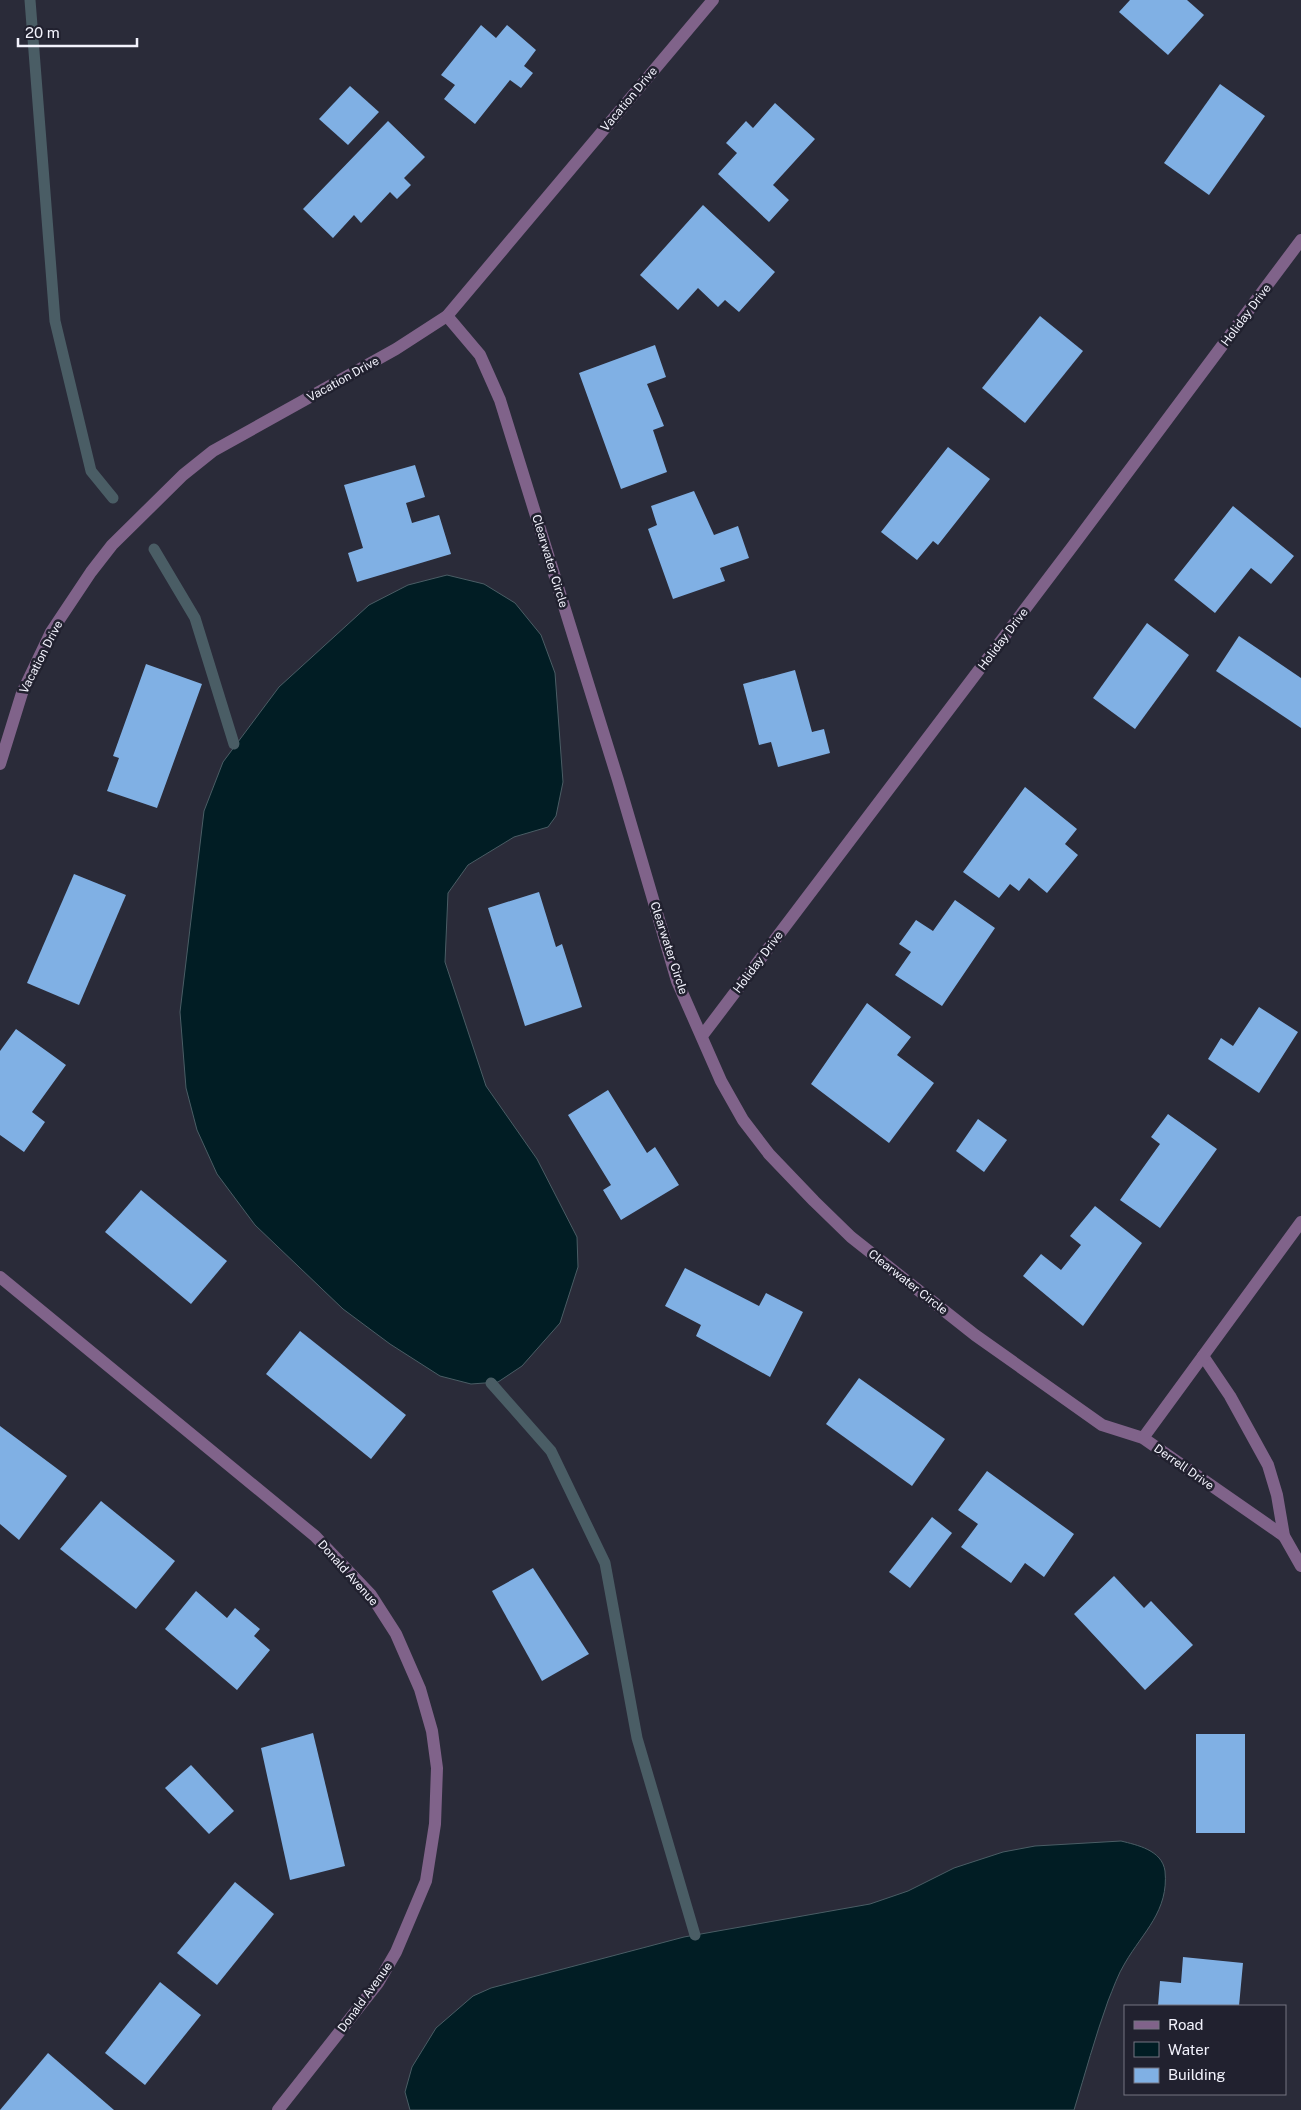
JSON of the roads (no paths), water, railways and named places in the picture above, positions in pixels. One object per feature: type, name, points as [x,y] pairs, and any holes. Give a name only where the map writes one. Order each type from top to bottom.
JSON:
[{"type":"street","name":"Vacation Drive","points":[[0,764],[22,693],[51,632],[112,544],[182,475],[213,452],[396,350],[448,316],[713,0]]},
{"type":"street","name":"Holiday Drive","points":[[702,1036],[1072,547],[1301,240]]},
{"type":"street","name":"Clearwater Circle","points":[[448,316],[480,355],[500,400],[618,780],[677,981],[721,1081],[742,1120],[782,1167],[851,1237],[975,1335],[1102,1425],[1143,1438]]},
{"type":"street","name":"Derrell Drive","points":[[1284,1536],[1143,1438],[1301,1222]]},
{"type":"street","name":"Donald Avenue","points":[[0,1277],[315,1536],[371,1595],[396,1634],[420,1689],[432,1731],[437,1768],[435,1824],[426,1881],[396,1952],[378,1983],[278,2110]]},
{"type":"street","name":"Derrell Drive","points":[[1202,1356],[1230,1396],[1268,1464],[1277,1495],[1284,1536],[1301,1566]]},
{"type":"water","points":[[447,575],[484,584],[515,603],[541,635],[555,673],[563,782],[556,816],[548,827],[514,837],[468,865],[448,893],[445,962],[486,1086],[537,1159],[577,1237],[578,1267],[560,1323],[522,1366],[498,1382],[471,1384],[440,1376],[390,1344],[343,1309],[255,1225],[217,1174],[197,1130],[186,1088],[180,1012],[204,811],[223,762],[279,687],[369,605],[408,585]]},
{"type":"water","points":[[1121,1841],[1148,1850],[1159,1858],[1165,1871],[1163,1898],[1159,1910],[1120,1972],[1099,2028],[1074,2110],[410,2110],[405,2092],[412,2067],[436,2028],[473,1996],[491,1988],[684,1937],[870,1904],[908,1891],[954,1868],[1003,1852],[1035,1846]]},
{"type":"waterway","points":[[30,0],[55,321],[91,471],[113,498]]},
{"type":"waterway","points":[[154,549],[195,618],[234,744]]},
{"type":"waterway","points":[[491,1383],[551,1451],[605,1563],[637,1738],[695,1935]]}]
